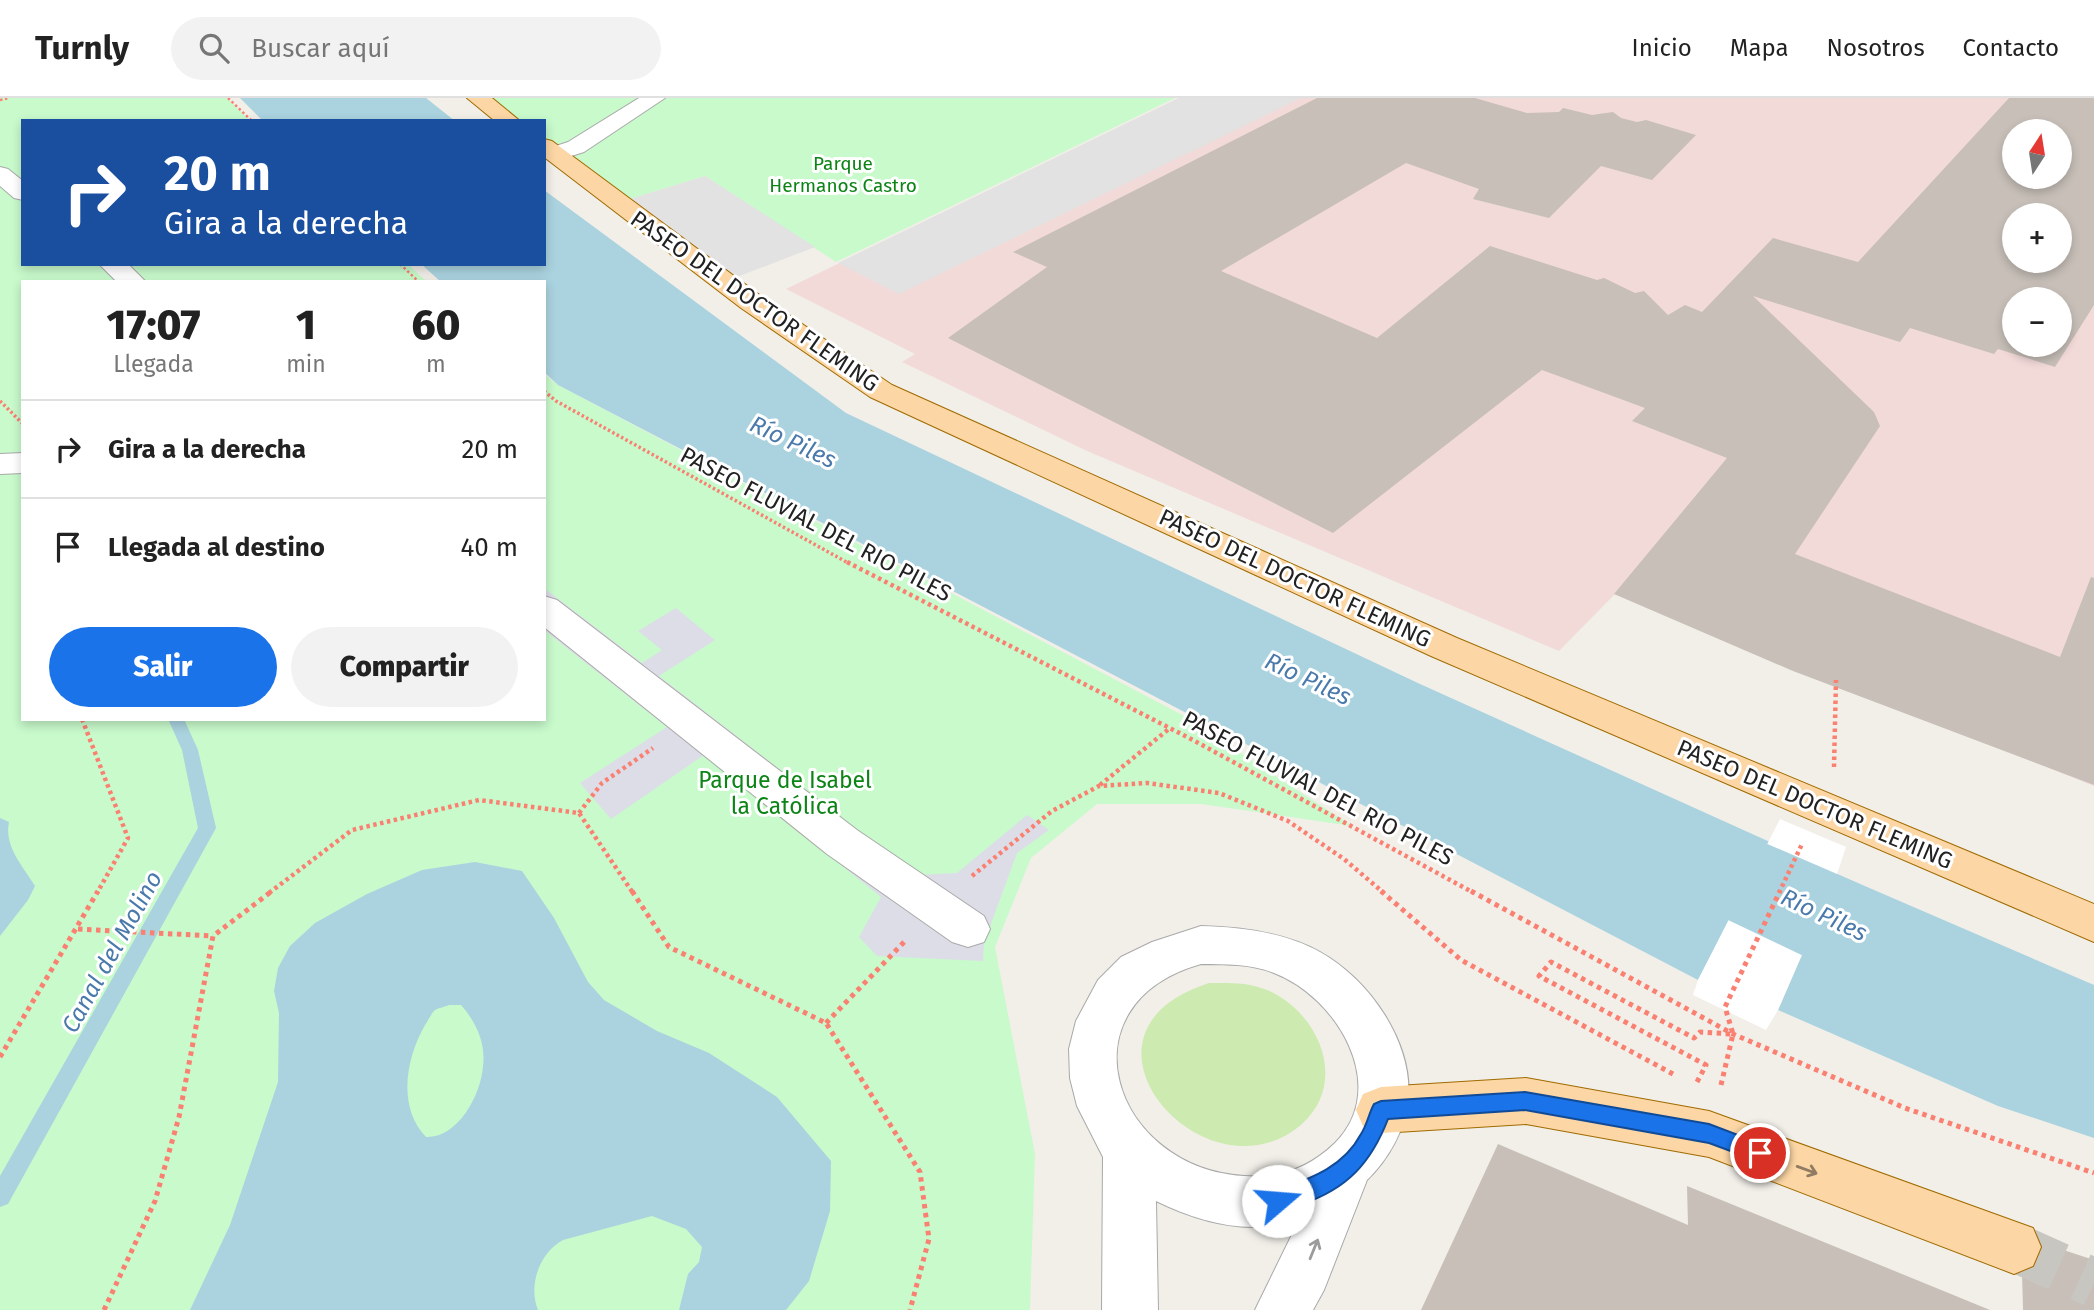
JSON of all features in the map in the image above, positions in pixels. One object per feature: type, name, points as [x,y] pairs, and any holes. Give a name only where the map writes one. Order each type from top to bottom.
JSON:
[{"type":"main road","points":[[478,98],[506,119]]},
{"type":"main road","name":"PASEO DEL DOCTOR FLEMING","points":[[550,150],[751,303],[881,391],[1444,647],[2094,924]]},
{"type":"main road","points":[[1381,1110],[1525,1101],[1709,1134],[2014,1247]]},
{"type":"street","points":[[550,150],[576,147],[654,98]]},
{"type":"street","points":[[0,174],[21,191]]},
{"type":"street","points":[[113,266],[131,280]]},
{"type":"street","points":[[0,464],[21,463]]},
{"type":"street","points":[[546,610],[842,842],[953,919]]},
{"type":"street","points":[[1200,945],[1236,945],[1270,951],[1304,965],[1334,985],[1358,1012],[1375,1042],[1383,1076],[1381,1110],[1369,1142],[1346,1169],[1315,1189],[1278,1201],[1237,1203],[1197,1194],[1160,1176],[1129,1150],[1107,1120],[1095,1086],[1092,1052],[1100,1021],[1115,993],[1139,970],[1168,954],[1200,945]]},
{"type":"street","points":[[1129,1150],[1130,1310]]},
{"type":"street","points":[[1283,1310],[1305,1271],[1346,1169]]},
{"type":"path","points":[[0,100],[9,98]]},
{"type":"path","points":[[228,98],[250,119]]},
{"type":"path","points":[[402,266],[417,280]]},
{"type":"path","name":"PASEO FLUVIAL DEL RIO PILES","points":[[546,393],[556,401],[880,580],[1170,728],[1733,1034],[1905,1108],[2094,1173]]},
{"type":"path","points":[[0,401],[21,422]]},
{"type":"path","points":[[1823,807],[1834,776],[1836,681]]},
{"type":"path","points":[[0,1057],[78,929],[128,838],[83,721]]},
{"type":"path","points":[[579,813],[589,793],[618,770],[692,724]]},
{"type":"path","points":[[826,1023],[953,919],[1005,847],[1052,811],[1099,786],[1170,728]]},
{"type":"path","points":[[1099,786],[1147,783],[1219,793],[1288,821],[1343,859],[1461,960],[1707,1091]]},
{"type":"path","points":[[78,929],[214,936],[352,830],[479,800],[579,813],[669,947],[826,1023],[920,1172],[929,1239],[910,1310]]},
{"type":"path","points":[[1718,1097],[1733,1034],[1725,1007],[1802,843]]},
{"type":"path","points":[[104,1310],[155,1201],[179,1117],[214,936]]},
{"type":"path","points":[[1696,1086],[1706,1065],[1539,976],[1551,962],[1694,1038],[1700,1032],[1733,1034]]},
{"type":"shaded area","points":[[1179,98],[2094,98],[2094,786],[1615,594],[1559,651],[1087,451],[902,362],[915,354],[786,289]]},
{"type":"shaded area","points":[[1179,98],[1301,98],[899,294],[838,263]]},
{"type":"shaded area","points":[[705,176],[815,247],[724,282],[617,203]]},
{"type":"shaded area","points":[[546,590],[642,663],[662,650],[638,631],[676,608],[715,640],[659,676],[916,875],[957,873],[1027,815],[1049,830],[1017,853],[984,943],[983,961],[877,956],[859,937],[881,897],[704,755],[611,819],[580,783],[667,727],[546,632]]},
{"type":"green space","name":"Parque de Isabel la Católica","points":[[0,98],[227,98],[249,119],[21,119],[21,266],[410,266],[425,280],[21,280],[21,721],[546,721],[546,376],[558,385],[1186,717],[1352,826],[1201,804],[1097,804],[1031,858],[995,947],[1035,1154],[1030,1310],[0,1310]]},
{"type":"green space","name":"Parque Hermanos Castro","points":[[478,98],[1175,98],[836,262],[705,176],[617,203],[546,148],[546,119],[506,119]]},
{"type":"green space","points":[[1209,983],[1253,986],[1285,1000],[1301,1014],[1322,1050],[1324,1088],[1316,1107],[1302,1124],[1264,1144],[1225,1144],[1189,1129],[1161,1103],[1144,1071],[1144,1038],[1164,1007]]},
{"type":"water","points":[[240,98],[426,98],[452,119],[261,119]]},
{"type":"water","points":[[546,191],[846,413],[1420,684],[1770,842],[1698,980],[558,385],[546,374],[546,280],[439,280],[423,266],[546,266]]},
{"type":"water","points":[[0,818],[9,822],[12,847],[35,886],[28,900],[0,936]]},
{"type":"water","points":[[475,862],[522,871],[554,918],[588,982],[604,1000],[657,1031],[709,1053],[777,1097],[831,1161],[830,1211],[809,1281],[786,1310],[679,1310],[688,1274],[699,1262],[702,1247],[686,1229],[652,1216],[563,1240],[555,1246],[542,1262],[535,1281],[538,1310],[190,1310],[230,1225],[278,1082],[279,1013],[274,991],[278,968],[290,946],[315,923],[367,894],[422,870]],"holes":[[[449,1005],[461,1005],[471,1018],[483,1049],[478,1089],[458,1123],[438,1135],[426,1137],[411,1111],[408,1097],[409,1067],[418,1038],[434,1011]]]},
{"type":"water","points":[[1837,874],[2094,990],[2094,1138],[1998,1106],[1778,1010]]},
{"type":"pier","points":[[1780,819],[1846,847],[1778,1010],[1766,1030],[1693,995],[1698,980]]},
{"type":"building","points":[[1317,98],[1475,98],[1527,113],[1559,112],[1563,108],[1592,115],[1613,112],[1621,118],[1637,122],[1646,120],[1696,135],[1652,180],[1601,166],[1549,218],[1473,199],[1479,189],[1406,163],[1221,271],[1377,338],[1490,246],[1597,280],[1604,278],[1635,293],[1644,291],[1668,315],[1685,305],[1702,312],[1773,238],[1858,262],[2009,98],[2094,98],[2094,305],[2072,340],[2072,287],[2002,287],[2002,350],[1998,349],[1994,354],[1910,328],[1900,342],[1753,296],[1874,412],[1880,426],[1795,554],[2060,657],[2091,577],[2094,578],[2094,785],[1793,671],[1614,594],[1727,458],[1632,421],[1645,408],[1542,370],[1333,533],[948,338],[1047,267],[1013,252]]},
{"type":"building","points":[[2023,357],[2061,357],[2055,367]]},
{"type":"building","points":[[1498,1144],[1688,1225],[1687,1186],[1990,1310],[1421,1310]]},
{"type":"building","points":[[2042,1243],[2094,1260],[2094,1310],[2023,1310],[2022,1273],[2035,1267],[2043,1248]]},
{"type":"waterway","name":"Canal del Molino","points":[[0,1197],[207,828],[190,750],[177,721]]},
{"type":"waterway","name":"Río Piles","points":[[1632,829],[2094,1039]]},
{"type":"tunnel","points":[[2014,1247],[2094,1283]]},
{"type":"route","points":[[1278,1201],[1315,1189],[1346,1169],[1369,1142],[1381,1110],[1525,1101],[1709,1134],[1760,1153]]}]
